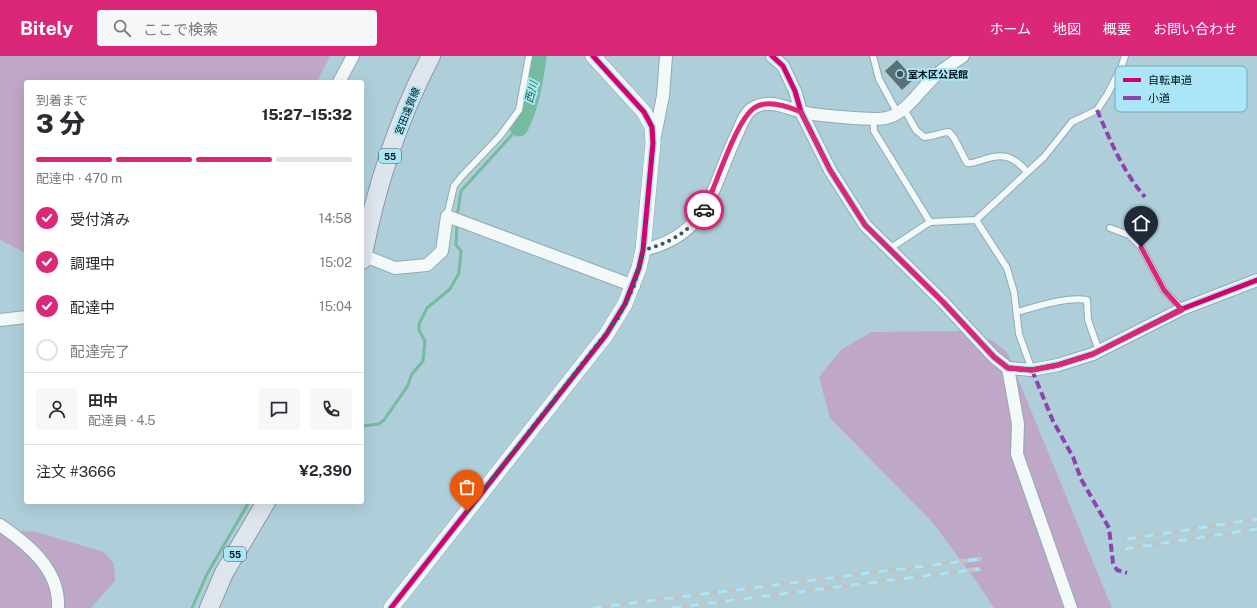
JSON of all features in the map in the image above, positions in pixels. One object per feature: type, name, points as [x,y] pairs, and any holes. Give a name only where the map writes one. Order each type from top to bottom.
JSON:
[{"type":"main road","name":"宮田遠賀線","points":[[364,248],[376,202],[393,148],[409,104],[431,56]]},
{"type":"main road","name":"55","points":[[209,608],[224,573],[265,504]]},
{"type":"street","points":[[340,80],[352,56]]},
{"type":"street","points":[[593,56],[644,112],[652,127],[653,143]]},
{"type":"street","points":[[391,608],[606,335],[618,318],[634,286],[643,250],[653,143],[663,96],[666,56]]},
{"type":"street","points":[[772,56],[783,66],[795,91],[801,112],[830,170],[854,210],[865,225],[943,302],[994,357],[1008,368],[1032,370],[1058,365],[1099,350],[1182,310],[1257,280]]},
{"type":"street","points":[[643,250],[658,247],[672,241],[692,226],[704,211],[732,142],[744,119],[754,107],[774,104],[801,112],[884,119],[901,112],[934,77],[963,56]]},
{"type":"street","points":[[364,257],[395,268],[427,265],[442,251],[447,216],[634,286]]},
{"type":"street","points":[[0,320],[24,316]]},
{"type":"street","points":[[1008,368],[1018,424],[1017,454],[1071,608]]},
{"type":"street","points":[[0,525],[20,538],[39,559],[54,579],[58,608]]},
{"type":"lane","points":[[447,216],[454,186],[500,136],[519,110],[529,56]]},
{"type":"lane","points":[[873,56],[879,79],[901,112],[924,137],[933,137],[943,132],[949,132],[954,138],[966,163],[971,164],[996,155],[1006,156],[1015,161],[1027,172]]},
{"type":"lane","points":[[1122,66],[1125,56]]},
{"type":"lane","points":[[889,249],[930,222],[976,220],[1044,157],[1072,122],[1097,110],[1108,95],[1115,80]]},
{"type":"lane","points":[[873,119],[874,130],[930,222]]},
{"type":"lane","points":[[976,220],[1007,268],[1014,292],[1019,334],[1032,370]]},
{"type":"lane","points":[[1110,228],[1129,235],[1141,247],[1164,290],[1182,310]]},
{"type":"lane","points":[[1017,312],[1080,298],[1087,300],[1088,320],[1099,350]]},
{"type":"shaded area","points":[[0,56],[330,56],[318,80],[24,80],[24,252],[0,240]]},
{"type":"shaded area","points":[[964,331],[993,341],[1007,352],[1112,608],[994,608],[933,523],[830,418],[819,377],[841,350],[871,332]]},
{"type":"shaded area","points":[[0,530],[36,532],[104,552],[114,564],[115,581],[91,608],[0,608]]},
{"type":"building","points":[[897,60],[914,79],[902,90],[885,71]]},
{"type":"waterway","name":"西川","points":[[519,127],[529,101],[537,56]]},
{"type":"waterway","points":[[457,217],[461,191],[519,127]]},
{"type":"waterway","points":[[364,426],[379,424],[384,420],[407,387],[412,374],[423,361],[425,341],[419,330],[419,324],[427,308],[450,289],[459,273],[461,251],[456,245],[457,222]]},
{"type":"waterway","points":[[192,608],[207,574],[248,504]]},
{"type":"railway","points":[[1127,539],[1257,519]]},
{"type":"railway","points":[[1125,549],[1257,529]]},
{"type":"railway","points":[[593,608],[980,559]]},
{"type":"railway","points":[[672,608],[979,569]]},
{"type":"marked path","points":[[1097,110],[1112,144],[1130,177],[1145,197]]},
{"type":"marked path","points":[[1032,370],[1053,421],[1073,457],[1081,479],[1109,528],[1113,563],[1117,570],[1127,573]]},
{"type":"cycle path","points":[[391,608],[606,335],[625,304],[639,268],[643,250],[653,143],[652,127],[644,112],[593,56]]},
{"type":"cycle path","points":[[772,56],[783,66],[795,91],[801,112],[830,170],[865,225],[943,302],[994,357],[1008,368],[1032,370],[1058,365],[1093,354],[1182,309],[1257,280]]},
{"type":"way so far","points":[[467,511],[618,318],[634,286],[643,250],[658,247],[672,241],[692,226],[704,210]]},
{"type":"place","name":"室木区公民館","points":[[900,74]]},
{"type":"route","points":[[704,210],[714,190],[729,148],[744,119],[754,107],[774,104],[801,112],[830,170],[854,210],[865,225],[943,302],[994,357],[1008,368],[1032,370],[1058,365],[1093,354],[1182,310],[1164,290],[1141,247]]}]
